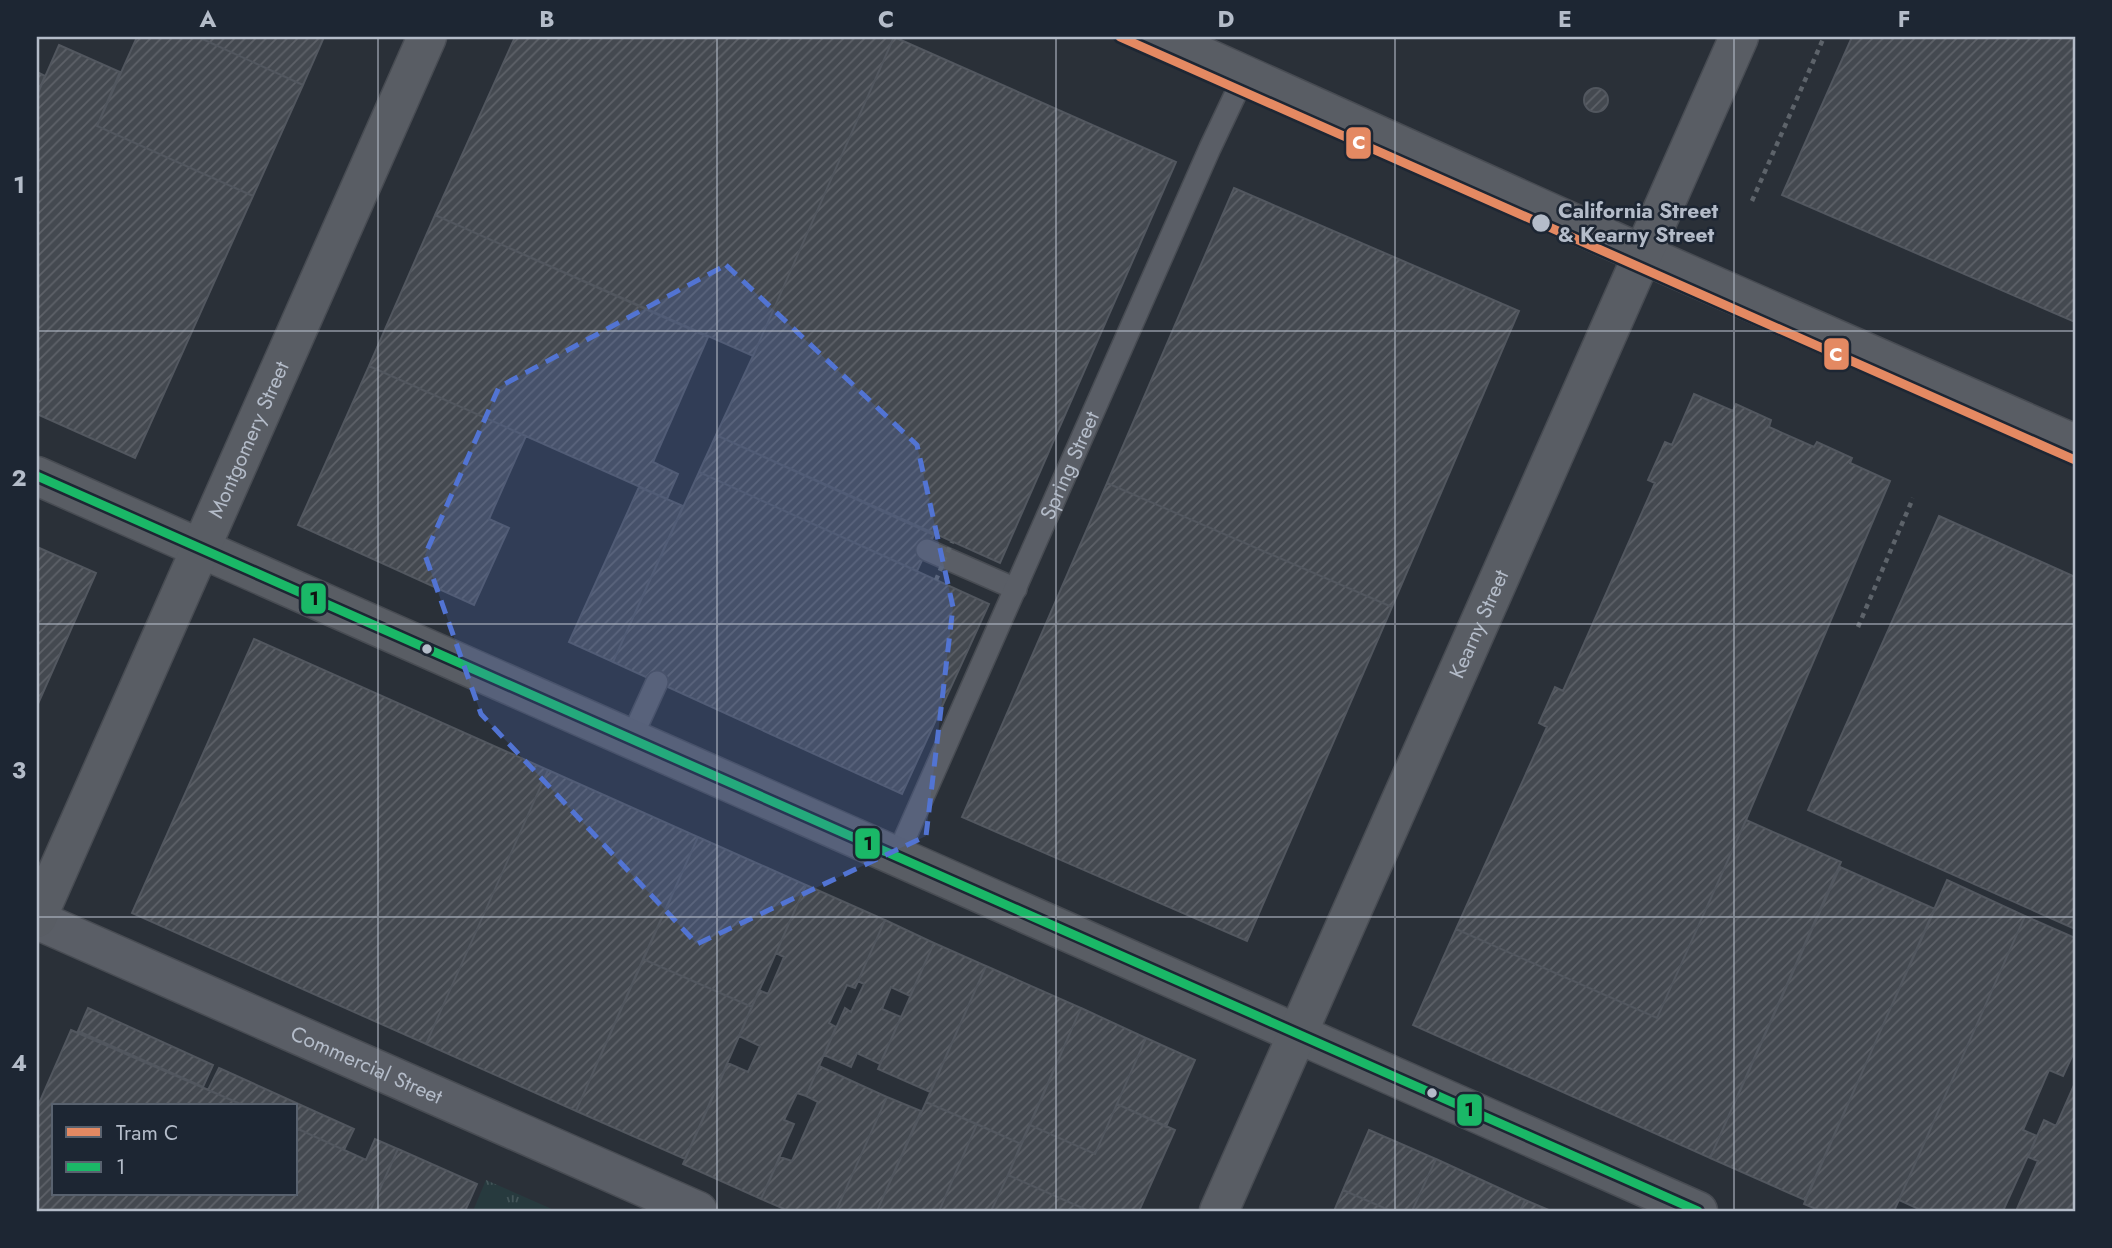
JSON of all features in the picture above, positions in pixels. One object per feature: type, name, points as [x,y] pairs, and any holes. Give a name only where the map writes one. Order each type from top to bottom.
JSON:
[{"type":"street","name":"Montgomery Street","points":[[37,919],[427,37]]},
{"type":"street","points":[[1160,37],[1642,254],[2075,444]]},
{"type":"street","name":"Kearny Street","points":[[1219,1211],[1739,37]]},
{"type":"street","points":[[37,476],[1698,1211]]},
{"type":"street","name":"Commercial Street","points":[[37,919],[698,1211]]},
{"type":"lane","name":"Spring Street","points":[[897,856],[1245,74]]},
{"type":"lane","points":[[927,550],[1016,589]]},
{"type":"lane","points":[[631,739],[657,682]]},
{"type":"path","points":[[1752,201],[1824,37]]},
{"type":"path","points":[[1858,627],[1913,498]]},
{"type":"path","points":[[936,580],[952,542]]},
{"type":"highlighted area","points":[[726,265],[917,445],[953,607],[926,836],[697,944],[481,714],[425,555],[499,387]]},
{"type":"green space","points":[[486,1180],[554,1210],[473,1211]]},
{"type":"building","points":[[137,37],[198,37],[303,85],[253,196],[97,126]]},
{"type":"building","points":[[198,37],[324,37],[303,85]]},
{"type":"building","points":[[515,37],[894,37],[753,356],[435,215]]},
{"type":"building","points":[[894,37],[1176,162],[1000,563],[716,435]]},
{"type":"building","points":[[1852,37],[2075,37],[2075,322],[1782,195]]},
{"type":"building","points":[[59,45],[120,72],[97,126],[253,196],[135,458],[37,414],[37,95]]},
{"type":"building","points":[[37,72],[45,76],[37,95]]},
{"type":"building","points":[[1591,88],[1601,88],[1608,95],[1608,105],[1601,112],[1591,112],[1584,105],[1584,95]]},
{"type":"building","points":[[1234,188],[1519,311],[1392,607],[1107,483]]},
{"type":"building","points":[[435,215],[708,337],[653,462],[678,474],[667,499],[369,366]]},
{"type":"building","points":[[369,366],[526,436],[489,519],[509,528],[474,605],[298,525]]},
{"type":"building","points":[[1694,394],[1733,411],[1736,404],[1771,420],[1769,427],[1814,447],[1817,442],[1852,458],[1850,463],[1890,481],[1746,820],[1657,1018],[1456,929],[1547,727],[1539,723],[1555,687],[1563,691],[1655,483],[1648,480],[1665,442],[1672,445]]},
{"type":"building","points":[[716,435],[934,535],[917,571],[699,472]]},
{"type":"building","points":[[699,472],[989,604],[902,794],[613,662]]},
{"type":"building","points":[[1107,483],[1392,607],[1247,941],[962,817]]},
{"type":"building","points":[[639,487],[683,506],[613,662],[569,642]]},
{"type":"building","points":[[1939,516],[2075,577],[2075,929],[1808,810]]},
{"type":"building","points":[[37,547],[96,573],[37,706]]},
{"type":"building","points":[[254,639],[548,770],[426,1044],[132,913]]},
{"type":"building","points":[[548,770],[698,837],[576,1111],[426,1044]]},
{"type":"building","points":[[1746,820],[1841,862],[1710,1158],[1413,1025],[1456,929],[1657,1018]]},
{"type":"building","points":[[698,837],[806,885],[752,1007],[643,959]]},
{"type":"building","points":[[1840,867],[1935,909],[1805,1200],[1710,1158]]},
{"type":"building","points":[[1947,880],[2025,916],[1894,1211],[1821,1211],[1804,1204]]},
{"type":"building","points":[[806,885],[885,920],[855,988],[847,985],[829,1023],[836,1027],[806,1096],[797,1093],[784,1120],[794,1124],[761,1199],[683,1164],[728,1063],[748,1072],[760,1046],[739,1036],[759,990],[768,994],[784,957],[776,953]]},
{"type":"building","points":[[2025,916],[2075,938],[2075,1050],[2063,1076],[2049,1070],[2023,1130],[2037,1136],[2003,1211],[1923,1211],[1899,1200]]},
{"type":"building","points":[[885,920],[934,943],[910,996],[891,987],[882,1009],[901,1017],[880,1064],[857,1053],[851,1067],[824,1055],[845,1008],[851,1012],[864,984],[858,981]]},
{"type":"building","points":[[934,943],[986,966],[930,1092],[878,1069]]},
{"type":"building","points":[[643,959],[752,1007],[685,1159],[576,1111]]},
{"type":"building","points":[[986,966],[1081,1008],[1021,1144],[926,1102]]},
{"type":"building","points":[[88,1008],[213,1065],[203,1087],[78,1031]]},
{"type":"building","points":[[1081,1008],[1146,1038],[1095,1154],[1030,1125]]},
{"type":"building","points":[[71,1030],[240,1104],[52,1104],[52,1196],[298,1196],[298,1129],[366,1160],[375,1139],[398,1149],[370,1211],[37,1211],[37,1108]]},
{"type":"building","points":[[1146,1038],[1195,1060],[1166,1127],[1117,1104]]},
{"type":"building","points":[[819,1066],[887,1097],[836,1211],[789,1211],[761,1199],[780,1157],[792,1161],[818,1102],[806,1096]]},
{"type":"building","points":[[219,1068],[354,1129],[344,1150],[298,1129],[298,1104],[240,1104],[208,1090]]},
{"type":"building","points":[[2075,1083],[2075,1211],[2016,1211],[2038,1161],[2028,1157],[2044,1120],[2056,1126]]},
{"type":"building","points":[[887,1097],[921,1111],[877,1211],[836,1211]]},
{"type":"building","points":[[926,1102],[977,1124],[939,1211],[877,1211]]},
{"type":"building","points":[[1117,1104],[1175,1130],[1139,1211],[1089,1211],[1008,1175],[1030,1125],[1095,1154]]},
{"type":"building","points":[[977,1124],[1021,1144],[1008,1175],[991,1211],[939,1211]]},
{"type":"building","points":[[1369,1130],[1436,1159],[1412,1211],[1391,1211],[1343,1190]]},
{"type":"building","points":[[398,1149],[477,1184],[465,1211],[370,1211]]},
{"type":"building","points":[[1436,1159],[1525,1200],[1520,1211],[1412,1211]]},
{"type":"building","points":[[1008,1175],[1089,1211],[991,1211]]},
{"type":"building","points":[[1343,1190],[1391,1211],[1334,1211]]},
{"type":"building","points":[[1525,1200],[1551,1211],[1520,1211]]},
{"type":"tram line","name":"C","points":[[1120,37],[2075,460]]},
{"type":"transit line","name":"1","points":[[37,476],[1698,1211]]},
{"type":"place","name":"California Street & Kearny Street","points":[[1541,223]]}]
